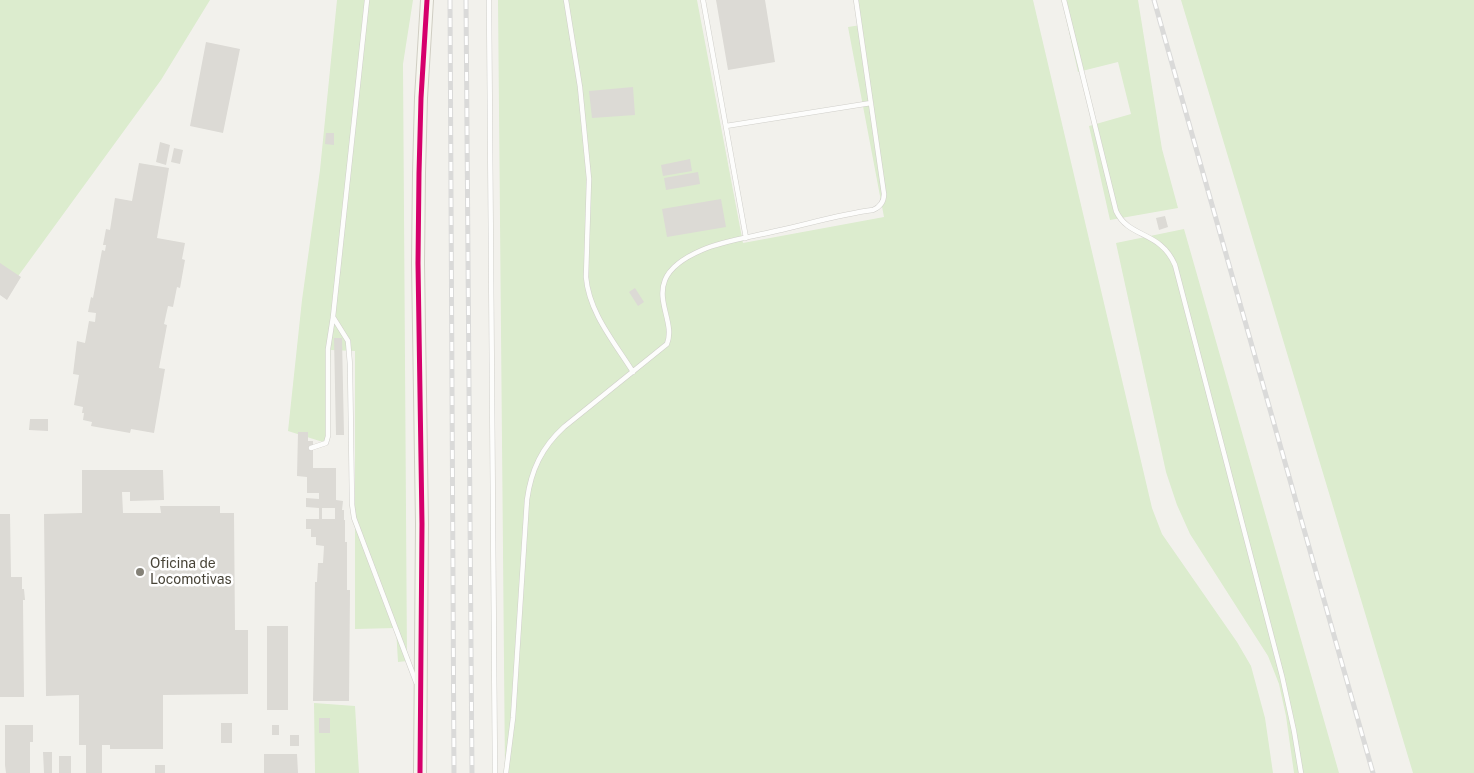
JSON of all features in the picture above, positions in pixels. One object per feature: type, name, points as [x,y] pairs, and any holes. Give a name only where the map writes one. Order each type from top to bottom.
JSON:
[{"type":"street","points":[[420,773],[422,524],[419,183],[421,98],[427,0]]},
{"type":"lane","points":[[311,448],[326,443],[328,436],[328,349],[367,0]]},
{"type":"lane","points":[[489,0],[495,773]]},
{"type":"lane","points":[[566,0],[580,87],[589,179],[586,277],[588,292],[596,312],[633,372]]},
{"type":"lane","points":[[703,0],[746,238]]},
{"type":"lane","points":[[506,773],[513,718],[527,500],[532,474],[540,457],[555,436],[664,348],[669,332],[662,295],[664,281],[671,270],[686,258],[703,249],[873,210],[880,205],[884,194],[856,0]]},
{"type":"lane","points":[[1064,0],[1116,211],[1128,227],[1162,245],[1170,254],[1175,265],[1285,690],[1300,773]]},
{"type":"lane","points":[[726,126],[871,103]]},
{"type":"lane","points":[[333,317],[348,341],[352,504],[354,518],[420,693]]},
{"type":"green space","points":[[0,0],[210,0],[161,80],[16,279],[0,270]]},
{"type":"green space","points":[[337,0],[413,0],[403,64],[407,661],[398,662],[396,628],[355,629],[355,351],[331,350],[326,443],[288,431],[302,300],[320,170]]},
{"type":"green space","points":[[498,0],[697,0],[743,243],[884,217],[848,27],[861,25],[856,0],[1033,0],[1152,508],[1162,534],[1237,642],[1251,666],[1265,718],[1273,773],[505,773]]},
{"type":"green space","points":[[1062,0],[1138,0],[1162,149],[1178,208],[1110,220],[1089,126],[1131,114],[1118,62],[1078,72]]},
{"type":"green space","points":[[1181,0],[1474,0],[1474,773],[1413,773]]},
{"type":"green space","points":[[1184,229],[1339,773],[1294,773],[1286,716],[1279,684],[1268,656],[1190,534],[1177,505],[1166,472],[1116,243]]},
{"type":"green space","points":[[314,703],[355,706],[359,773],[315,773]]},
{"type":"building","points":[[716,0],[765,0],[775,62],[728,70]]},
{"type":"building","points":[[206,42],[240,49],[223,133],[190,126]]},
{"type":"building","points":[[633,87],[635,115],[592,118],[589,91]]},
{"type":"building","points":[[326,133],[334,133],[334,145],[325,144]]},
{"type":"building","points":[[160,142],[170,145],[166,165],[156,162]]},
{"type":"building","points":[[174,148],[183,150],[180,164],[171,162]]},
{"type":"building","points":[[690,159],[692,171],[663,176],[661,165]]},
{"type":"building","points":[[139,163],[169,168],[157,238],[185,243],[182,259],[185,260],[180,288],[177,287],[173,307],[168,306],[164,324],[167,325],[159,368],[165,369],[154,433],[131,429],[130,433],[91,426],[92,422],[83,420],[83,407],[74,405],[79,375],[73,374],[77,341],[85,343],[89,321],[95,322],[96,313],[88,312],[91,297],[93,298],[102,250],[105,251],[106,245],[103,245],[106,229],[110,230],[115,198],[132,201]]},
{"type":"building","points":[[698,172],[700,184],[666,190],[664,178]]},
{"type":"building","points":[[721,199],[726,227],[667,237],[662,209]]},
{"type":"building","points":[[1165,216],[1168,227],[1159,230],[1156,218]]},
{"type":"building","points":[[0,263],[21,277],[7,300],[0,295]]},
{"type":"building","points":[[635,288],[644,302],[638,306],[629,292]]},
{"type":"building","points":[[334,338],[342,338],[344,435],[336,435]]},
{"type":"building","points":[[30,419],[48,419],[48,431],[29,430]]},
{"type":"building","points":[[298,432],[308,432],[308,441],[313,441],[313,468],[336,468],[336,500],[343,501],[345,542],[347,542],[347,590],[350,590],[349,701],[313,701],[315,582],[317,582],[318,563],[323,563],[324,546],[316,545],[316,537],[311,537],[311,529],[306,529],[306,519],[319,519],[319,508],[306,507],[306,498],[319,499],[319,493],[307,493],[307,477],[297,476]],"holes":[[[322,508],[335,508],[335,519],[322,519]]]},
{"type":"building","name":"Oficina de Locomotivas","points":[[82,470],[163,470],[164,500],[130,501],[130,492],[122,492],[123,513],[161,513],[160,506],[220,506],[220,513],[234,513],[235,630],[248,630],[248,694],[163,695],[163,749],[110,749],[110,745],[102,745],[102,773],[86,773],[86,745],[79,745],[79,695],[46,696],[44,514],[82,513]]},
{"type":"building","points":[[0,514],[10,514],[11,577],[22,577],[22,589],[24,589],[24,697],[0,697]]},
{"type":"building","points":[[267,626],[288,626],[288,710],[267,710]]},
{"type":"building","points":[[319,718],[330,718],[330,733],[319,733]]},
{"type":"building","points":[[221,723],[232,723],[232,743],[221,743]]},
{"type":"building","points":[[5,725],[33,725],[33,742],[30,742],[30,773],[6,773]]},
{"type":"building","points":[[272,725],[279,725],[279,735],[272,735]]},
{"type":"building","points":[[290,735],[299,735],[299,746],[290,746]]},
{"type":"building","points":[[43,752],[52,752],[52,773],[44,773]]},
{"type":"building","points":[[264,754],[297,754],[298,773],[264,773]]},
{"type":"building","points":[[59,756],[71,756],[71,773],[59,773]]},
{"type":"building","points":[[155,765],[165,765],[165,773],[155,773]]},
{"type":"railway","points":[[450,0],[454,773]]},
{"type":"railway","points":[[466,0],[472,773]]},
{"type":"railway","points":[[1154,0],[1373,773]]},
{"type":"cycle path","points":[[420,773],[422,524],[418,263],[421,98],[427,0]]},
{"type":"place","name":"Oficina de Locomotivas","points":[[140,572]]}]
